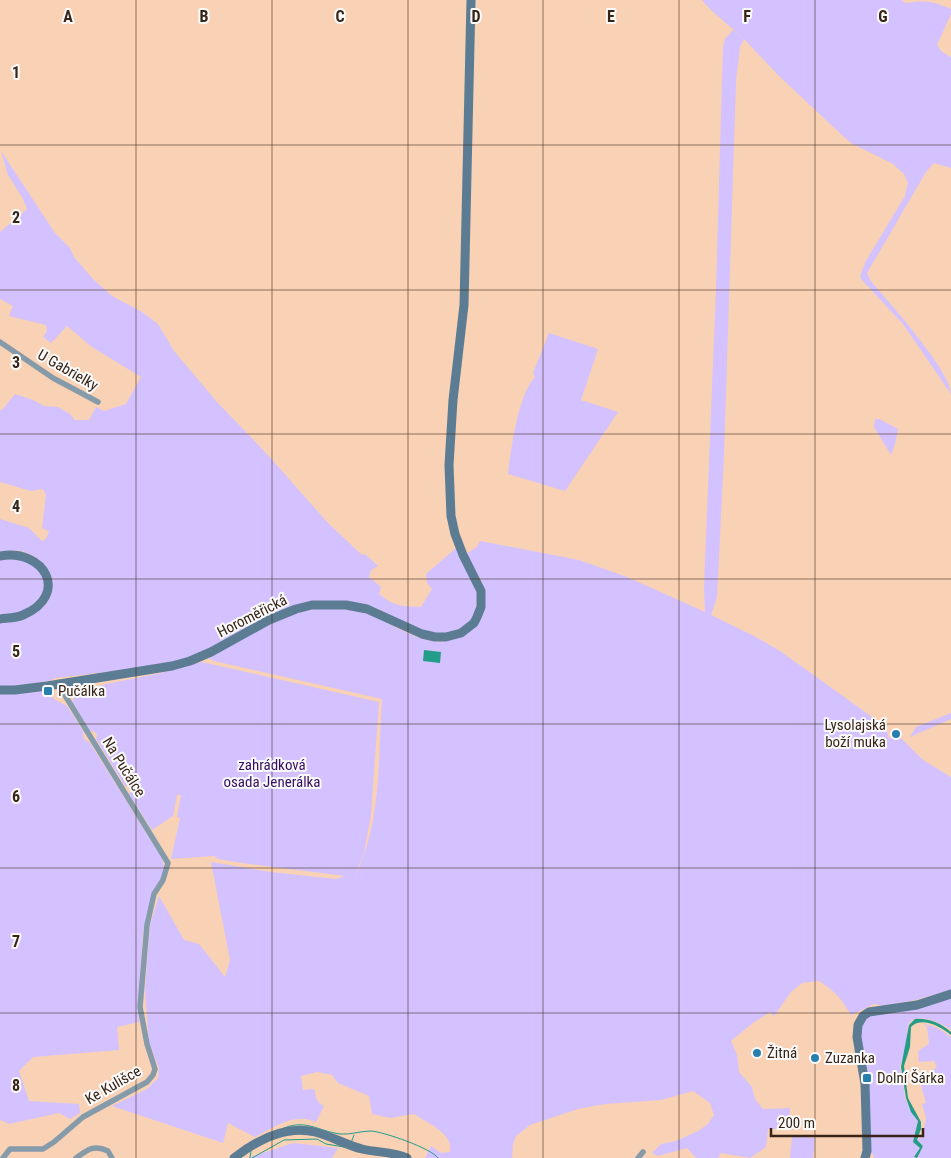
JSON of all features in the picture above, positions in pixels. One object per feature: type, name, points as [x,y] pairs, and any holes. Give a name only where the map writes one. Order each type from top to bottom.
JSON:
[{"type":"main road","name":"Horoměřická","points":[[0,690],[15,690],[58,684],[172,666],[212,652],[269,620],[312,605],[346,605],[375,612],[435,638],[454,636],[474,623],[481,601],[479,586],[462,555],[455,534],[449,465],[453,400],[464,305],[471,0]]},
{"type":"main road","points":[[0,556],[22,555],[35,560],[45,571],[48,584],[46,596],[34,608],[21,616],[0,619]]},
{"type":"main road","points":[[865,1158],[867,1152],[863,1084],[857,1037],[858,1025],[863,1016],[868,1012],[917,1005],[951,994]]},
{"type":"main road","points":[[234,1158],[258,1143],[291,1130],[316,1133],[351,1146],[407,1158]]},
{"type":"street","name":"U Gabrielky","points":[[0,342],[53,378],[98,402]]},
{"type":"street","name":"Na Pučálce","points":[[58,684],[168,863]]},
{"type":"street","name":"Ke Kulišce","points":[[3,1158],[8,1150],[43,1149],[54,1142],[82,1117],[139,1087],[153,1075],[154,1063],[147,1044],[140,1007],[146,925],[154,894],[163,880],[168,863]]},
{"type":"street","points":[[76,1158],[89,1148],[94,1147],[108,1151],[112,1158]]},
{"type":"street","points":[[638,1158],[643,1152]]},
{"type":"green space","name":"zahrádková osada Jenerálka","points":[[702,0],[902,0],[905,3],[924,1],[951,9],[951,14],[937,45],[942,52],[951,57],[951,168],[934,163],[926,172],[867,273],[870,280],[930,353],[941,369],[951,394],[903,324],[860,276],[866,261],[905,196],[908,183],[904,174],[893,164],[851,143],[778,75],[744,39],[740,47],[736,81],[724,455],[717,597],[711,615],[780,651],[886,727],[889,739],[898,735],[923,760],[951,777],[951,990],[884,1006],[874,1004],[851,1015],[837,995],[819,981],[802,983],[791,992],[774,1016],[770,1012],[731,1041],[737,1055],[739,1072],[752,1087],[755,1099],[763,1109],[790,1108],[789,1129],[768,1129],[766,1147],[750,1158],[721,1153],[718,1158],[696,1158],[687,1148],[658,1156],[652,1153],[661,1144],[676,1141],[698,1131],[708,1124],[714,1115],[710,1103],[693,1091],[661,1100],[605,1104],[578,1109],[530,1125],[516,1136],[513,1144],[512,1158],[425,1158],[431,1146],[441,1153],[450,1152],[448,1139],[438,1129],[414,1114],[390,1118],[372,1114],[369,1096],[338,1083],[332,1075],[317,1072],[301,1076],[303,1090],[314,1089],[318,1101],[324,1106],[316,1122],[308,1119],[292,1120],[277,1125],[255,1137],[228,1123],[223,1143],[112,1106],[147,1089],[158,1078],[159,1068],[149,1042],[145,989],[150,925],[159,896],[184,940],[199,944],[225,977],[230,960],[211,862],[271,872],[336,879],[345,876],[242,863],[218,859],[214,856],[171,859],[180,818],[177,817],[181,795],[177,795],[173,816],[152,830],[129,794],[133,789],[131,786],[125,786],[96,739],[97,735],[95,732],[90,731],[72,702],[76,694],[106,684],[161,673],[202,662],[379,702],[371,815],[364,853],[354,878],[363,857],[370,836],[374,813],[379,768],[382,699],[214,661],[208,658],[274,621],[288,615],[315,609],[342,608],[355,610],[427,640],[437,642],[455,638],[471,630],[485,591],[466,554],[477,547],[480,541],[579,560],[627,577],[705,612],[704,587],[716,289],[723,47],[725,39],[733,30],[741,36]]},
{"type":"green space","points":[[1,151],[55,233],[70,248],[74,257],[93,279],[112,296],[142,312],[158,324],[174,351],[217,402],[266,453],[328,523],[362,555],[365,554],[378,566],[371,570],[369,577],[381,587],[379,594],[399,605],[421,607],[432,589],[427,583],[426,574],[456,548],[477,592],[476,610],[471,620],[459,629],[435,634],[423,631],[376,608],[346,601],[312,601],[189,658],[107,672],[56,678],[46,682],[0,686],[0,623],[29,614],[44,606],[52,591],[52,583],[46,568],[34,557],[20,551],[0,552],[0,519],[29,528],[42,541],[46,539],[49,531],[42,528],[46,495],[43,489],[31,491],[0,482],[0,409],[2,410],[15,394],[44,406],[58,407],[70,414],[75,420],[89,420],[96,407],[104,411],[126,404],[141,377],[92,347],[67,326],[51,343],[43,337],[47,331],[46,325],[9,316],[13,306],[0,299],[0,232],[27,209],[8,175]]},
{"type":"green space","points":[[549,333],[598,349],[581,400],[618,412],[565,491],[508,474],[513,437],[520,409],[529,385],[535,377],[533,373]]},
{"type":"green space","points":[[875,419],[879,419],[898,429],[891,455],[874,427]]},
{"type":"green space","points":[[14,558],[33,564],[40,570],[45,584],[39,598],[28,609],[18,613],[0,615],[0,560]]},
{"type":"green space","points":[[47,689],[54,699],[67,706],[83,731],[84,739],[90,743],[163,860],[164,870],[150,906],[143,932],[138,1005],[139,1022],[117,1027],[119,1050],[33,1057],[19,1071],[29,1101],[79,1104],[80,1113],[70,1119],[59,1113],[9,1124],[0,1120],[0,693]]},
{"type":"green space","points":[[951,713],[951,719],[910,737],[916,727]]},
{"type":"green space","points":[[951,997],[951,1030],[939,1023],[919,1018],[912,1020],[908,1024],[906,1047],[900,1066],[905,1098],[918,1121],[913,1142],[921,1147],[914,1158],[873,1158],[874,1156],[871,1152],[868,1080],[860,1030],[865,1020],[872,1015]]},
{"type":"green space","points":[[924,1024],[938,1028],[951,1037],[951,1158],[917,1158],[923,1146],[917,1140],[922,1137],[926,1118],[922,1104],[926,1103],[921,1085],[928,1084],[927,1075],[937,1067],[934,1061],[919,1062],[918,1051],[929,1044],[927,1027]]},
{"type":"green space","points":[[792,1136],[815,1138],[813,1158],[790,1158]]},
{"type":"green space","points":[[293,1143],[338,1148],[332,1158],[248,1158]]},
{"type":"water","points":[[424,650],[441,652],[440,663],[423,661]]},
{"type":"water","points":[[915,1019],[925,1019],[934,1022],[951,1032],[951,1035],[937,1026],[920,1022],[911,1027],[910,1047],[904,1066],[908,1098],[921,1122],[921,1129],[917,1140],[923,1146],[917,1158],[914,1157],[920,1148],[913,1142],[918,1121],[911,1112],[906,1098],[901,1067],[909,1025]]},
{"type":"waterway","points":[[284,1128],[306,1125],[340,1134],[367,1131],[377,1132],[417,1145],[438,1158]]},
{"type":"waterway","points":[[351,1143],[354,1135]]},
{"type":"waterway","points":[[252,1158],[284,1140],[317,1139],[326,1144],[344,1147]]},
{"type":"waterway","points":[[250,1158],[251,1151]]},
{"type":"place","name":"Pučálka","points":[[48,691]]},
{"type":"place","name":"Lysolajská boží muka","points":[[896,734]]},
{"type":"place","name":"Žitná","points":[[757,1053]]},
{"type":"place","name":"Zuzanka","points":[[815,1058]]},
{"type":"place","name":"Dolní Šárka","points":[[867,1078]]}]
